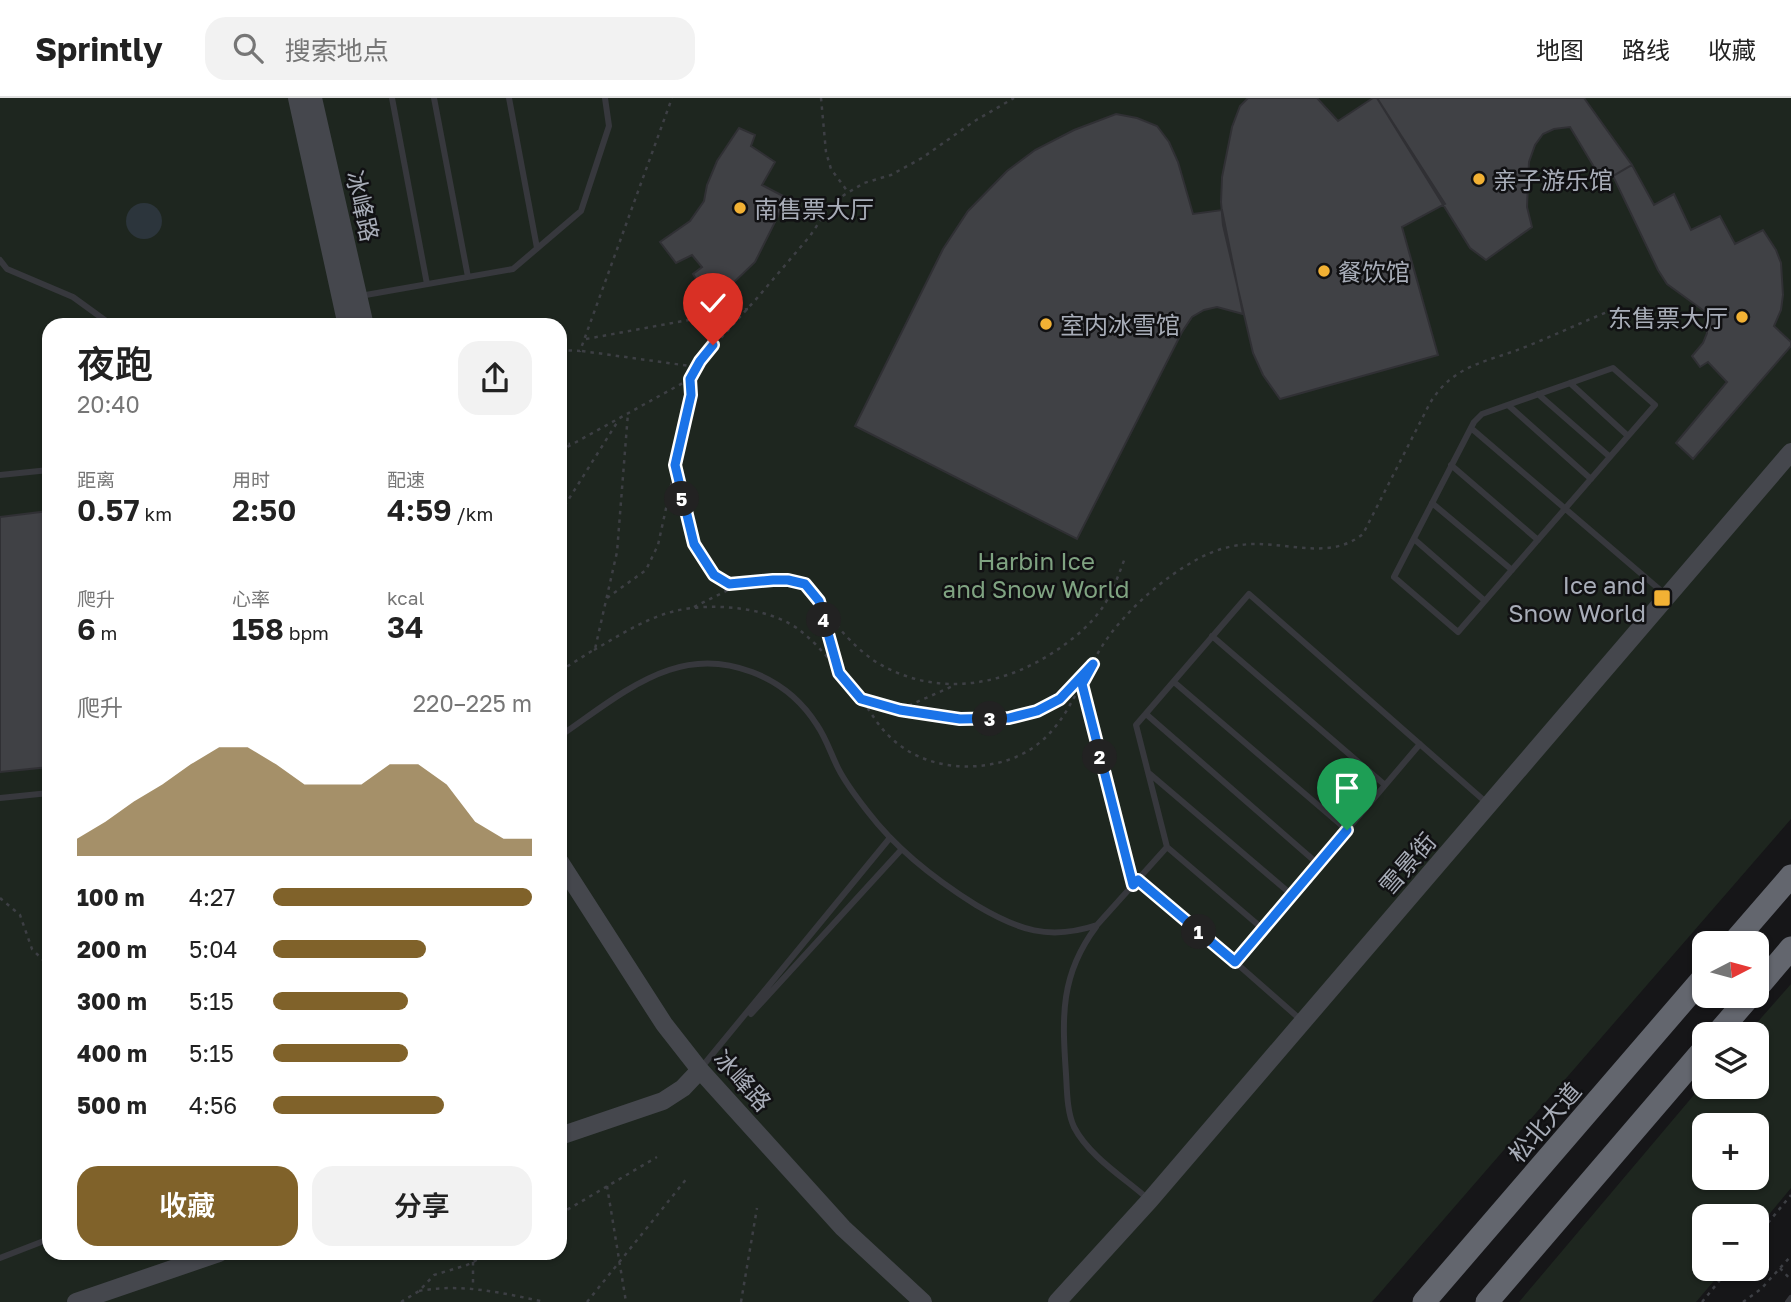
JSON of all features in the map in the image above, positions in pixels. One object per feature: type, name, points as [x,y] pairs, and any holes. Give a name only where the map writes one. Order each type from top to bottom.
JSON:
[{"type":"highway","points":[[1743,931],[1791,876]]},
{"type":"highway","points":[[1769,974],[1791,948]]},
{"type":"highway","name":"松北大道","points":[[1424,1302],[1692,991]]},
{"type":"highway","points":[[1727,1022],[1740,1008]]},
{"type":"highway","points":[[1487,1302],[1692,1063]]},
{"type":"street","name":"冰峰路","points":[[297,98],[345,318]]},
{"type":"street","name":"冰峰路","points":[[313,98],[363,318]]},
{"type":"street","name":"雪景街","points":[[1057,1302],[1150,1200],[1791,453]]},
{"type":"street","name":"冰峰路","points":[[567,873],[626,968],[664,1024],[700,1070],[843,1228],[923,1302]]},
{"type":"street","points":[[567,1134],[663,1101],[683,1088],[700,1070]]},
{"type":"street","points":[[76,1302],[199,1260]]},
{"type":"lane","points":[[392,98],[426,284]]},
{"type":"lane","points":[[435,98],[468,277]]},
{"type":"lane","points":[[509,98],[537,248]]},
{"type":"lane","points":[[358,297],[513,269],[581,211],[609,126],[605,98]]},
{"type":"lane","points":[[0,260],[4,269],[73,297],[102,318]]},
{"type":"lane","points":[[1613,368],[1655,405],[1458,632],[1394,577],[1478,417],[1570,383],[1613,368]]},
{"type":"lane","points":[[1570,383],[1628,436]]},
{"type":"lane","points":[[1538,394],[1610,457]]},
{"type":"lane","points":[[1508,405],[1591,478]]},
{"type":"lane","points":[[1471,428],[1668,596]]},
{"type":"lane","points":[[1451,466],[1538,540]]},
{"type":"lane","points":[[0,475],[42,471]]},
{"type":"lane","points":[[1433,503],[1512,570]]},
{"type":"lane","points":[[1414,539],[1485,601]]},
{"type":"lane","points":[[1263,929],[1167,847],[1136,725],[1249,594],[1489,805]]},
{"type":"lane","points":[[1212,636],[1385,785]]},
{"type":"lane","points":[[567,731],[640,683],[669,670],[708,663],[747,670],[770,680],[802,705],[818,726],[845,780],[889,839],[964,898],[1012,925],[1049,933],[1071,932],[1097,925]]},
{"type":"lane","points":[[1174,681],[1347,830]]},
{"type":"lane","points":[[1146,714],[1318,864]]},
{"type":"lane","points":[[1235,962],[1420,744]]},
{"type":"lane","points":[[1148,772],[1292,895]]},
{"type":"lane","points":[[0,798],[42,794]]},
{"type":"lane","points":[[700,1070],[889,839]]},
{"type":"lane","points":[[1150,1200],[1097,1156],[1079,1134],[1070,1116],[1063,1037],[1066,989],[1079,951],[1097,925],[1167,847]]},
{"type":"lane","points":[[700,1070],[901,849]]},
{"type":"lane","points":[[1135,883],[1235,962],[1303,1022]]},
{"type":"lane","points":[[0,1258],[42,1242]]},
{"type":"path","points":[[580,351],[672,98]]},
{"type":"path","points":[[821,98],[826,152],[831,169],[848,192]]},
{"type":"path","points":[[567,447],[690,379],[700,361],[810,236],[828,209],[848,192],[864,183],[891,175],[922,158],[973,122],[1014,98]]},
{"type":"path","points":[[690,608],[746,610],[773,615],[786,621],[815,644],[891,738],[915,754],[942,764],[970,766],[997,763],[1025,753],[1048,737],[1059,723],[1112,631],[1181,568],[1230,546],[1256,544],[1332,549],[1354,541],[1363,534],[1430,403],[1447,382],[1471,366],[1526,347],[1625,305]]},
{"type":"path","points":[[585,339],[748,309]]},
{"type":"path","points":[[567,350],[697,367]]},
{"type":"path","points":[[607,598],[646,570],[658,545],[691,395],[690,379]]},
{"type":"path","points":[[594,650],[617,552],[628,413]]},
{"type":"path","points":[[567,502],[620,418]]},
{"type":"path","points":[[567,444],[573,444]]},
{"type":"path","points":[[675,465],[689,532],[699,555],[714,575],[729,584],[773,580],[805,584],[847,636],[872,659],[915,679],[956,685],[1001,678],[1022,670],[1060,648],[1089,624],[1107,601],[1125,558]]},
{"type":"path","points":[[567,667],[656,617],[690,608],[741,584]]},
{"type":"path","points":[[819,601],[839,673]]},
{"type":"path","points":[[861,699],[900,710],[960,719],[1009,718],[1026,715],[1060,699],[1093,664]]},
{"type":"path","points":[[1082,684],[1135,883]]},
{"type":"path","points":[[900,710],[956,685]]},
{"type":"path","points":[[0,898],[20,915],[32,949],[42,959]]},
{"type":"path","points":[[567,1210],[657,1157]]},
{"type":"path","points":[[587,1302],[688,1177]]},
{"type":"path","points":[[607,1186],[626,1302]]},
{"type":"path","points":[[1769,1222],[1791,1195]]},
{"type":"path","points":[[741,1302],[757,1208]]},
{"type":"path","points":[[1743,1302],[1761,1289],[1791,1256]]},
{"type":"path","points":[[419,1292],[433,1275],[477,1260]]},
{"type":"path","points":[[473,1262],[473,1288]]},
{"type":"path","points":[[1780,1268],[1791,1280]]},
{"type":"path","points":[[1702,1302],[1720,1281]]},
{"type":"path","points":[[401,1302],[419,1292],[437,1288],[473,1288],[545,1302]]},
{"type":"green space","name":"Harbin Ice and Snow World","points":[[0,98],[1791,98],[1791,819],[1372,1302],[0,1302]]},
{"type":"green space","points":[[1791,984],[1791,1188],[1769,1215],[1769,1204],[1692,1204],[1692,1281],[1714,1281],[1696,1302],[1519,1302],[1692,1097],[1769,1099],[1769,1022],[1758,1022]]},
{"type":"shaded area","points":[[144,203],[157,208],[162,221],[157,234],[144,239],[131,234],[126,221],[131,208]]},
{"type":"building","name":"餐饮馆","points":[[1248,98],[1317,98],[1338,121],[1377,98],[1445,204],[1402,227],[1438,355],[1280,399],[1263,375],[1253,353],[1223,225],[1222,177],[1232,127],[1240,106]]},
{"type":"building","name":"亲子游乐馆","points":[[1377,98],[1584,98],[1632,165],[1603,182],[1570,127],[1543,134],[1535,145],[1529,162],[1527,207],[1532,227],[1486,260],[1470,248]]},
{"type":"building","name":"室内冰雪馆","points":[[1116,114],[1157,126],[1169,142],[1178,162],[1193,214],[1222,210],[1243,314],[1217,307],[1192,317],[1077,539],[855,426],[943,249],[968,211],[1007,171],[1035,150],[1074,130]]},
{"type":"building","name":"南售票大厅","points":[[739,128],[755,135],[751,146],[775,162],[762,185],[787,198],[755,262],[710,301],[693,274],[702,267],[692,255],[676,263],[660,242],[690,221],[704,201],[717,161]]},
{"type":"building","name":"东售票大厅","points":[[1632,165],[1654,205],[1674,194],[1691,230],[1720,216],[1735,244],[1763,230],[1781,263],[1783,295],[1781,310],[1774,326],[1791,342],[1791,346],[1693,459],[1676,443],[1727,382],[1708,362],[1700,367],[1692,356],[1703,343],[1707,333],[1704,311],[1667,284],[1613,176]]},
{"type":"building","points":[[42,512],[42,768],[0,772],[0,517]]},
{"type":"place","name":"亲子游乐馆","points":[[1479,179]]},
{"type":"place","name":"南售票大厅","points":[[740,208]]},
{"type":"place","name":"餐饮馆","points":[[1324,271]]},
{"type":"place","name":"东售票大厅","points":[[1742,317]]},
{"type":"place","name":"室内冰雪馆","points":[[1046,324]]},
{"type":"place","name":"Ice and Snow World","points":[[1662,598]]},
{"type":"route","points":[[713,345],[690,379],[691,395],[675,465],[694,544],[706,566],[714,575],[729,584],[788,580],[805,584],[819,601],[839,673],[861,699],[886,707],[936,716],[982,720],[1009,718],[1037,711],[1060,699],[1093,664],[1082,684],[1133,885],[1138,880],[1235,962],[1347,830]]}]
